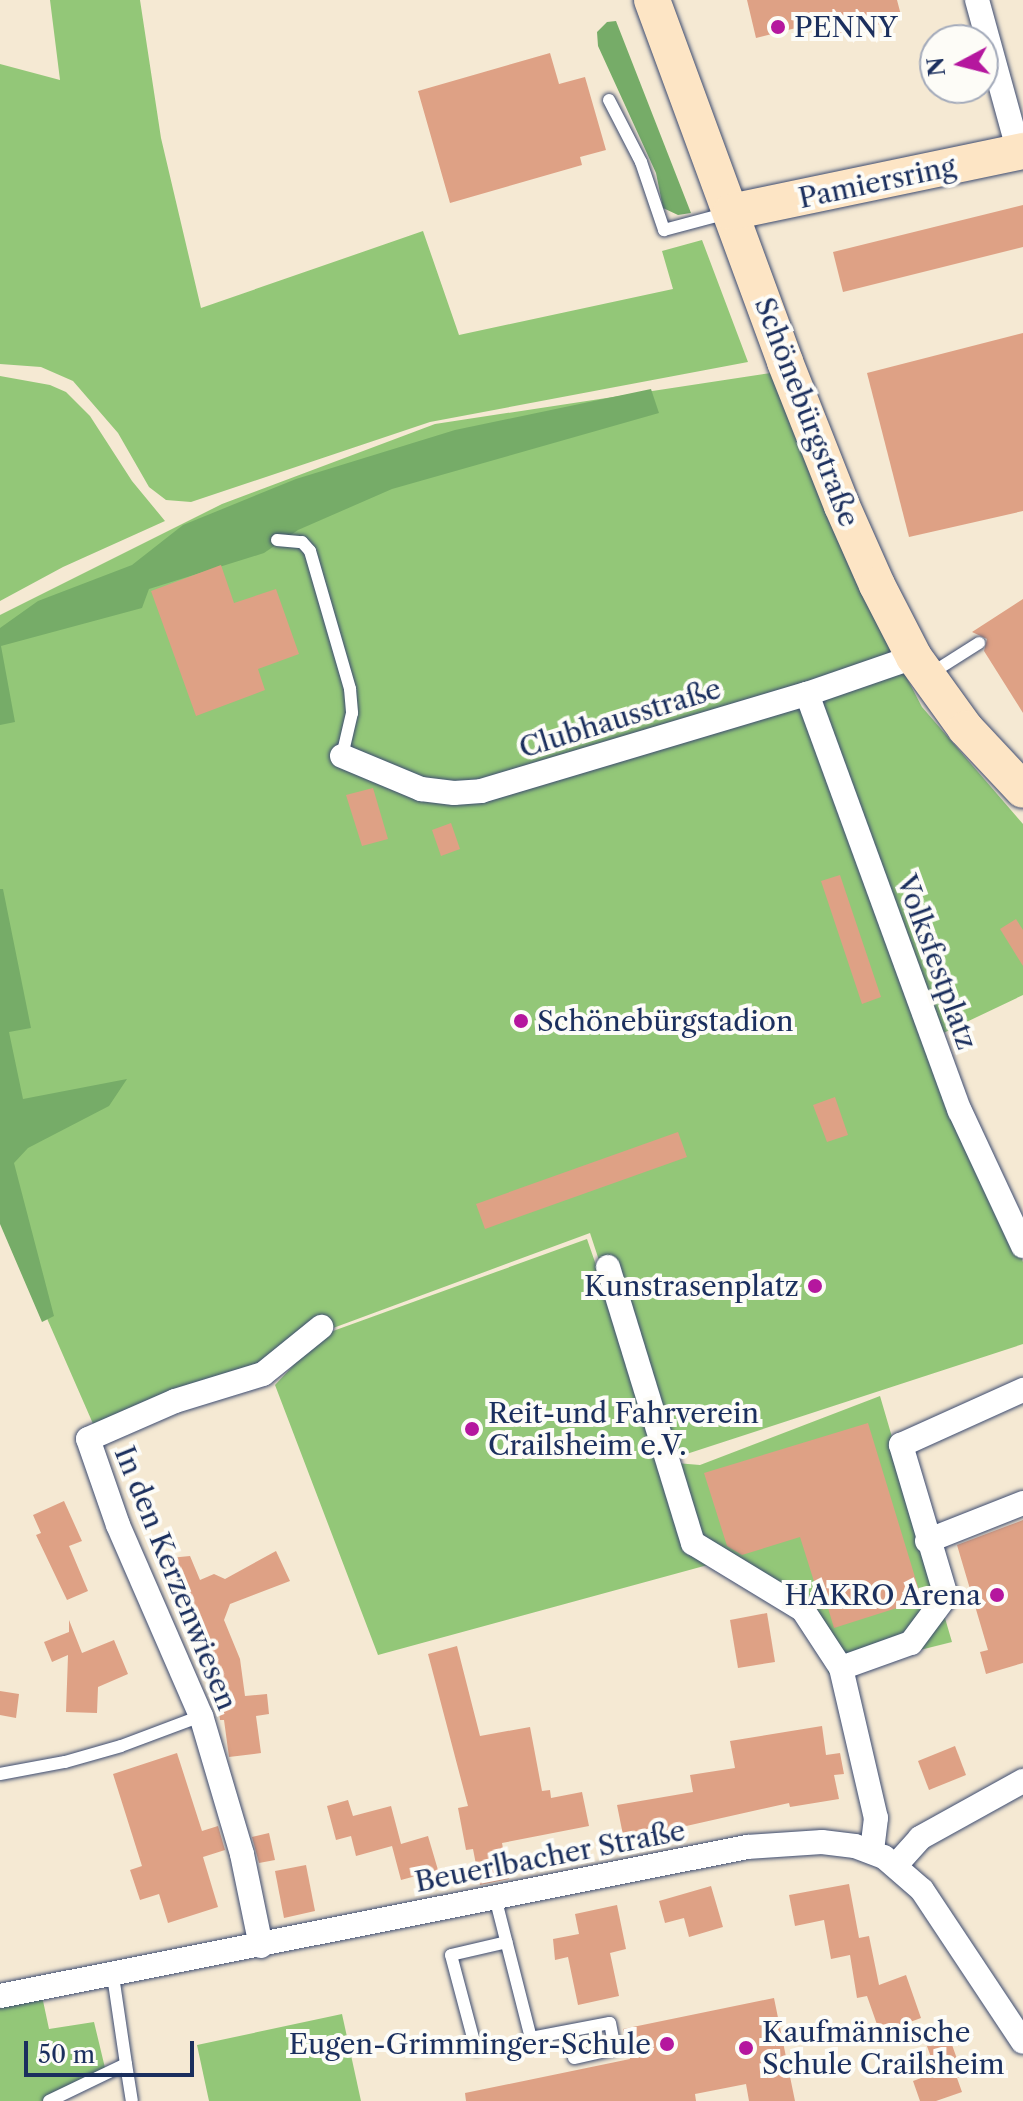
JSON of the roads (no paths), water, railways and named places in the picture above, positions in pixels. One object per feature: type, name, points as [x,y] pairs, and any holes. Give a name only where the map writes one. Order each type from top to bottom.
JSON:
[{"type":"main road","name":"Schönebürgstraße","points":[[652,0],[842,506],[921,666],[966,729],[1023,790]]},
{"type":"main road","name":"Pamiersring","points":[[731,212],[1021,152]]},
{"type":"street","points":[[977,0],[1021,152]]},
{"type":"street","name":"Clubhausstraße","points":[[342,756],[421,789],[454,793],[481,791],[807,694],[921,666]]},
{"type":"street","name":"Volksfestplatz","points":[[807,694],[960,1111],[1023,1246]]},
{"type":"street","points":[[608,1267],[693,1543],[803,1610],[841,1668],[876,1818],[872,1852]]},
{"type":"street","name":"In den Kerzenwiesen","points":[[261,1946],[242,1854],[201,1716],[118,1525],[88,1439],[175,1401],[263,1374],[321,1327]]},
{"type":"street","points":[[841,1668],[911,1643],[946,1596],[927,1541],[901,1445],[1023,1390]]},
{"type":"street","points":[[927,1541],[1023,1503]]},
{"type":"street","points":[[896,1865],[920,1838],[1023,1781]]},
{"type":"street","name":"Beuerlbacher Straße","points":[[0,1996],[113,1976],[747,1847],[822,1842],[872,1852],[896,1865],[922,1890],[945,1918],[1023,2042]]},
{"type":"lane","points":[[609,100],[641,162],[664,230],[731,212]]},
{"type":"lane","points":[[277,540],[302,542],[314,567],[350,689],[352,713],[342,756]]},
{"type":"lane","points":[[921,666],[979,643]]},
{"type":"lane","points":[[0,1774],[65,1762],[121,1746],[201,1716]]},
{"type":"lane","points":[[495,1897],[531,2038],[610,2023],[615,2049],[574,2058]]},
{"type":"lane","points":[[476,2049],[451,1955],[507,1942]]},
{"type":"lane","points":[[113,1976],[132,2101]]},
{"type":"lane","points":[[55,2100],[126,2064]]},
{"type":"place","name":"PENNY","points":[[778,27]]},
{"type":"place","name":"Schönebürgstadion","points":[[521,1021]]},
{"type":"place","name":"Kunstrasenplatz","points":[[815,1286]]},
{"type":"place","name":"Reit-und Fahrverein Crailsheim e.V.","points":[[472,1429]]},
{"type":"place","name":"HAKRO Arena","points":[[997,1595]]},
{"type":"place","name":"Eugen-Grimminger-Schule","points":[[667,2044]]},
{"type":"place","name":"Kaufmännische Schule Crailsheim","points":[[746,2048]]}]
